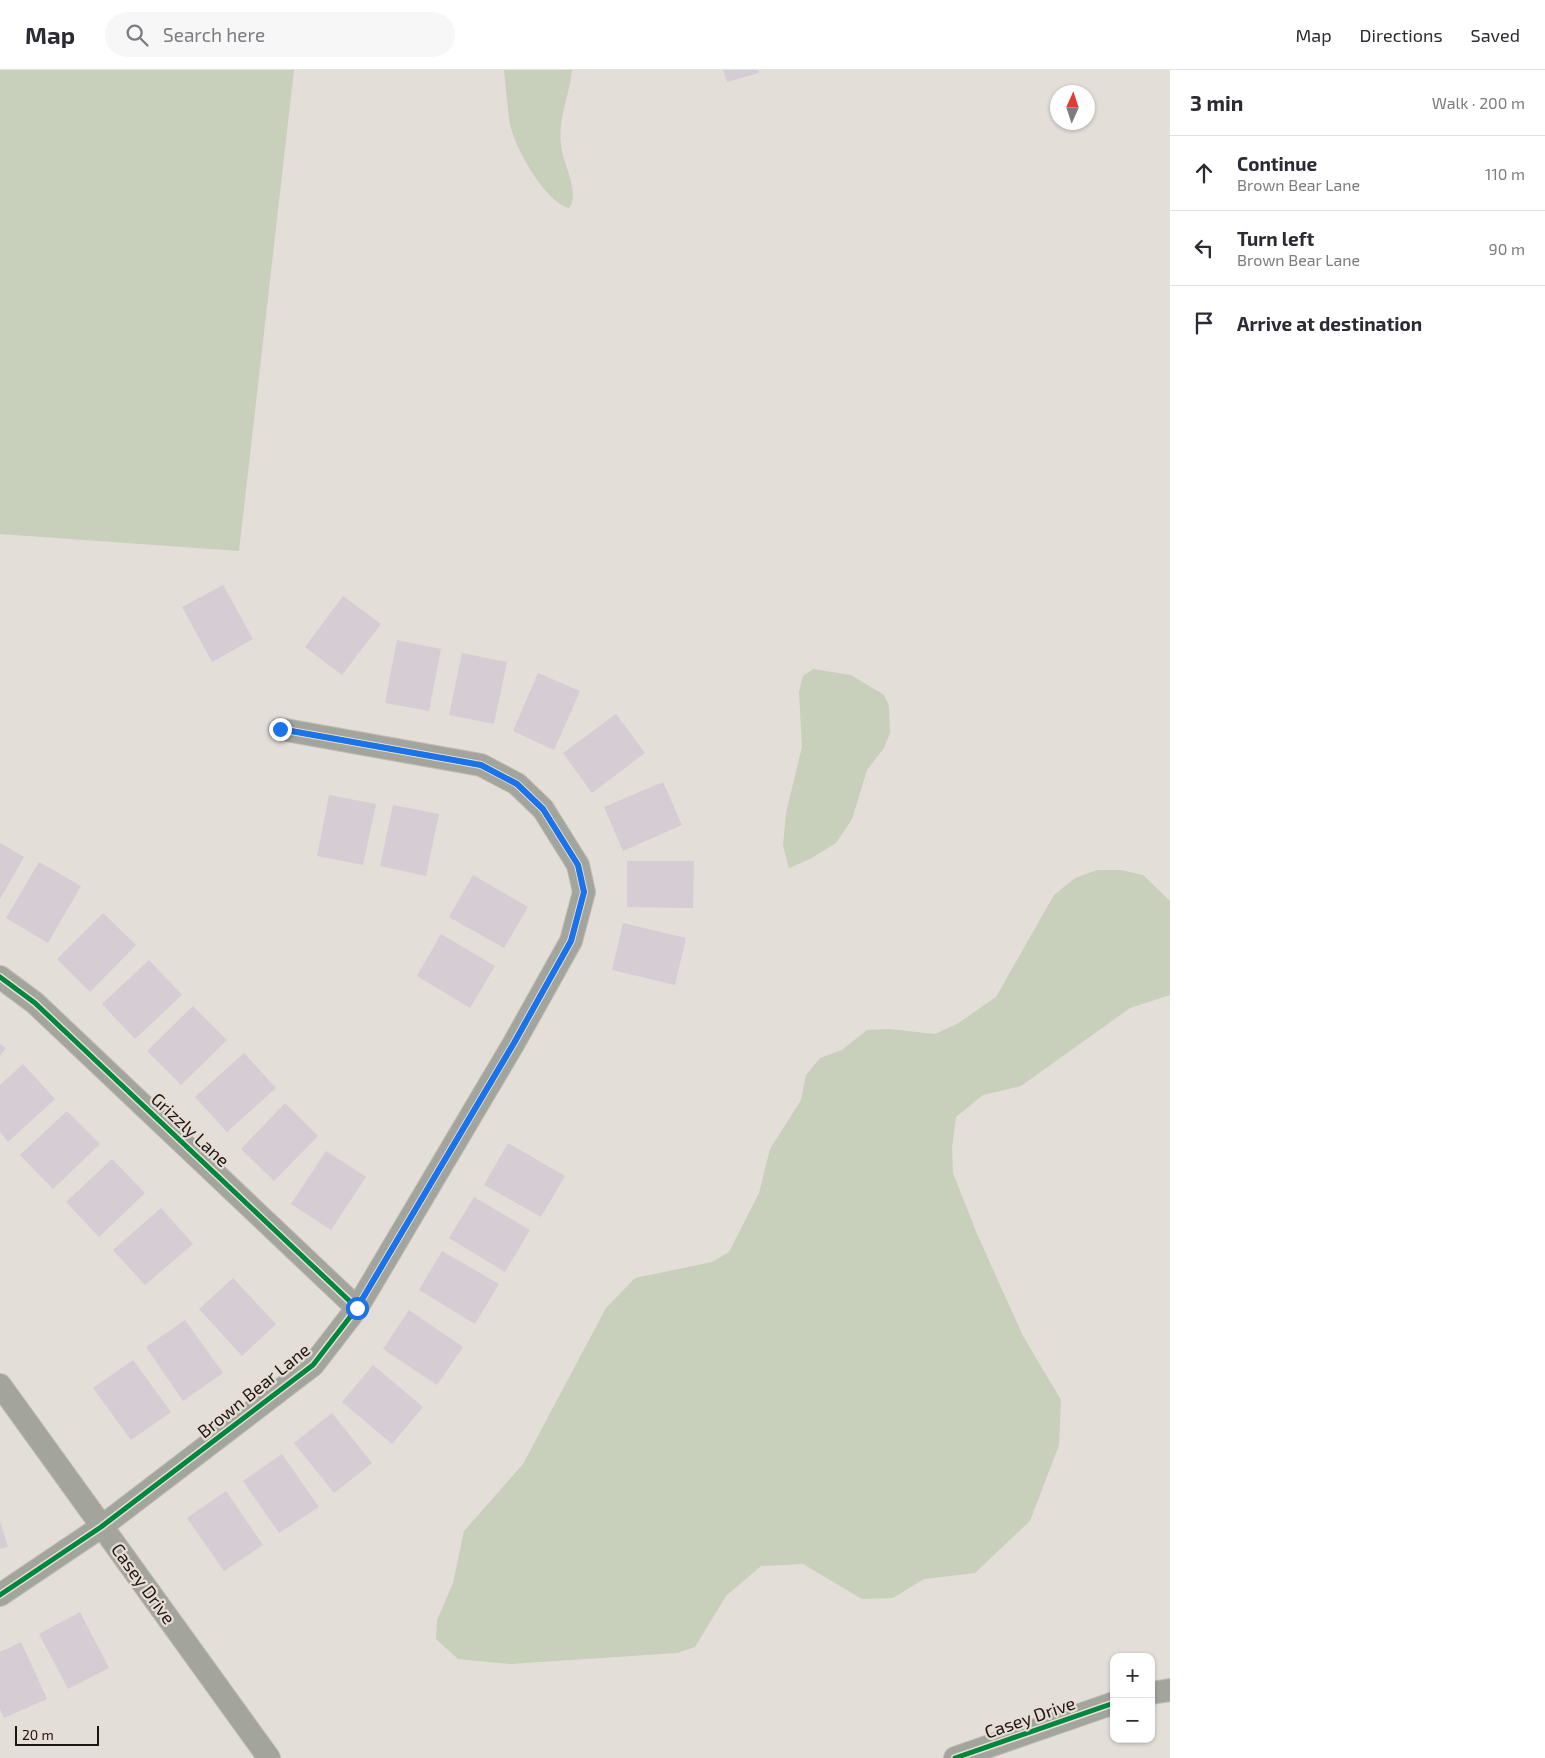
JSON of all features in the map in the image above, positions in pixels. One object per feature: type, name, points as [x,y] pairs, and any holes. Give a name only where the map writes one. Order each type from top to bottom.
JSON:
[{"type":"street","name":"Brown Bear Lane","points":[[0,1595],[101,1527],[313,1365],[357,1308],[514,1043],[571,941],[584,892],[578,865],[543,809],[517,784],[481,765],[280,729]]},
{"type":"street","name":"Grizzly Lane","points":[[0,977],[35,1003],[357,1308]]},
{"type":"street","name":"Casey Drive","points":[[0,1385],[269,1758]]},
{"type":"street","points":[[1155,1692],[1170,1690]]},
{"type":"street","name":"Casey Drive","points":[[955,1758],[1110,1704]]},
{"type":"green space","points":[[0,70],[294,70],[239,551],[0,534]]},
{"type":"green space","points":[[504,70],[572,70],[561,130],[562,151],[571,181],[573,196],[569,208],[550,196],[532,173],[518,146],[510,124]]},
{"type":"green space","points":[[813,669],[851,675],[884,695],[889,706],[890,733],[884,748],[867,770],[852,819],[836,843],[810,859],[789,868],[783,846],[786,813],[802,747],[799,692],[803,676]]},
{"type":"green space","points":[[1097,870],[1121,870],[1143,875],[1170,901],[1170,995],[1130,1008],[1021,1086],[983,1095],[956,1117],[952,1148],[953,1173],[977,1234],[1023,1336],[1061,1400],[1059,1445],[1030,1521],[975,1573],[924,1579],[893,1598],[862,1599],[803,1564],[761,1566],[726,1596],[695,1647],[677,1653],[510,1664],[458,1659],[436,1639],[437,1620],[453,1583],[464,1531],[523,1464],[606,1308],[635,1278],[712,1262],[729,1252],[759,1193],[770,1149],[801,1100],[806,1075],[820,1058],[842,1050],[867,1030],[889,1029],[935,1034],[957,1024],[996,997],[1054,895],[1075,878]]},
{"type":"building","points":[[723,70],[758,70],[759,73],[727,82]]},
{"type":"building","points":[[223,585],[253,639],[212,662],[182,607]]},
{"type":"building","points":[[343,596],[381,624],[342,675],[305,647]]},
{"type":"building","points":[[397,640],[441,649],[429,711],[385,703]]},
{"type":"building","points":[[462,653],[507,662],[494,724],[449,715]]},
{"type":"building","points":[[538,673],[580,691],[554,750],[513,731]]},
{"type":"building","points":[[616,714],[645,753],[592,793],[563,753]]},
{"type":"building","points":[[663,782],[682,825],[623,851],[604,807]]},
{"type":"building","points":[[329,795],[376,804],[363,865],[317,856]]},
{"type":"building","points":[[393,805],[439,814],[426,876],[380,866]]},
{"type":"building","points":[[0,843],[24,857],[0,899]]},
{"type":"building","points":[[627,861],[694,861],[693,908],[627,907]]},
{"type":"building","points":[[39,862],[81,886],[48,943],[6,918]]},
{"type":"building","points":[[473,875],[528,907],[504,948],[449,917]]},
{"type":"building","points":[[103,913],[136,945],[90,992],[57,959]]},
{"type":"building","points":[[623,923],[686,938],[675,985],[612,970]]},
{"type":"building","points":[[441,934],[495,966],[470,1008],[417,976]]},
{"type":"building","points":[[149,960],[182,995],[135,1039],[102,1004]]},
{"type":"building","points":[[193,1006],[227,1040],[181,1085],[147,1051]]},
{"type":"building","points":[[0,1044],[6,1048],[0,1056]]},
{"type":"building","points":[[244,1053],[276,1088],[227,1132],[195,1097]]},
{"type":"building","points":[[23,1064],[55,1099],[8,1142],[0,1132],[0,1085]]},
{"type":"building","points":[[285,1103],[318,1136],[274,1181],[241,1149]]},
{"type":"building","points":[[67,1111],[100,1144],[53,1189],[20,1155]]},
{"type":"building","points":[[508,1143],[565,1176],[541,1217],[484,1185]]},
{"type":"building","points":[[326,1151],[366,1177],[331,1230],[291,1204]]},
{"type":"building","points":[[112,1159],[145,1193],[99,1237],[66,1202]]},
{"type":"building","points":[[474,1197],[530,1230],[505,1272],[449,1238]]},
{"type":"building","points":[[161,1208],[193,1244],[145,1285],[113,1250]]},
{"type":"building","points":[[442,1251],[499,1284],[475,1324],[419,1290]]},
{"type":"building","points":[[233,1278],[276,1324],[242,1356],[199,1309]]},
{"type":"building","points":[[409,1310],[463,1347],[437,1385],[383,1349]]},
{"type":"building","points":[[185,1320],[223,1373],[183,1401],[146,1347]]},
{"type":"building","points":[[133,1360],[171,1412],[131,1440],[93,1388]]},
{"type":"building","points":[[373,1365],[423,1407],[392,1444],[342,1402]]},
{"type":"building","points":[[332,1413],[372,1463],[334,1493],[294,1443]]},
{"type":"building","points":[[282,1454],[319,1507],[279,1533],[243,1481]]},
{"type":"building","points":[[226,1491],[263,1545],[224,1571],[187,1518]]},
{"type":"building","points":[[0,1521],[8,1547],[0,1549]]},
{"type":"building","points":[[80,1612],[109,1668],[68,1689],[39,1634]]},
{"type":"building","points":[[21,1642],[47,1699],[4,1718],[0,1709],[0,1652]]},
{"type":"cycle path","points":[[0,1595],[101,1527],[313,1365],[357,1308],[514,1043],[571,941],[584,892],[578,865],[543,809],[517,784],[481,765],[280,729]]},
{"type":"cycle path","points":[[0,977],[35,1003],[357,1308]]},
{"type":"cycle path","points":[[955,1758],[1110,1704]]},
{"type":"route","points":[[280,729],[481,765],[517,784],[543,809],[578,865],[584,892],[571,941],[514,1043],[357,1308]]}]
